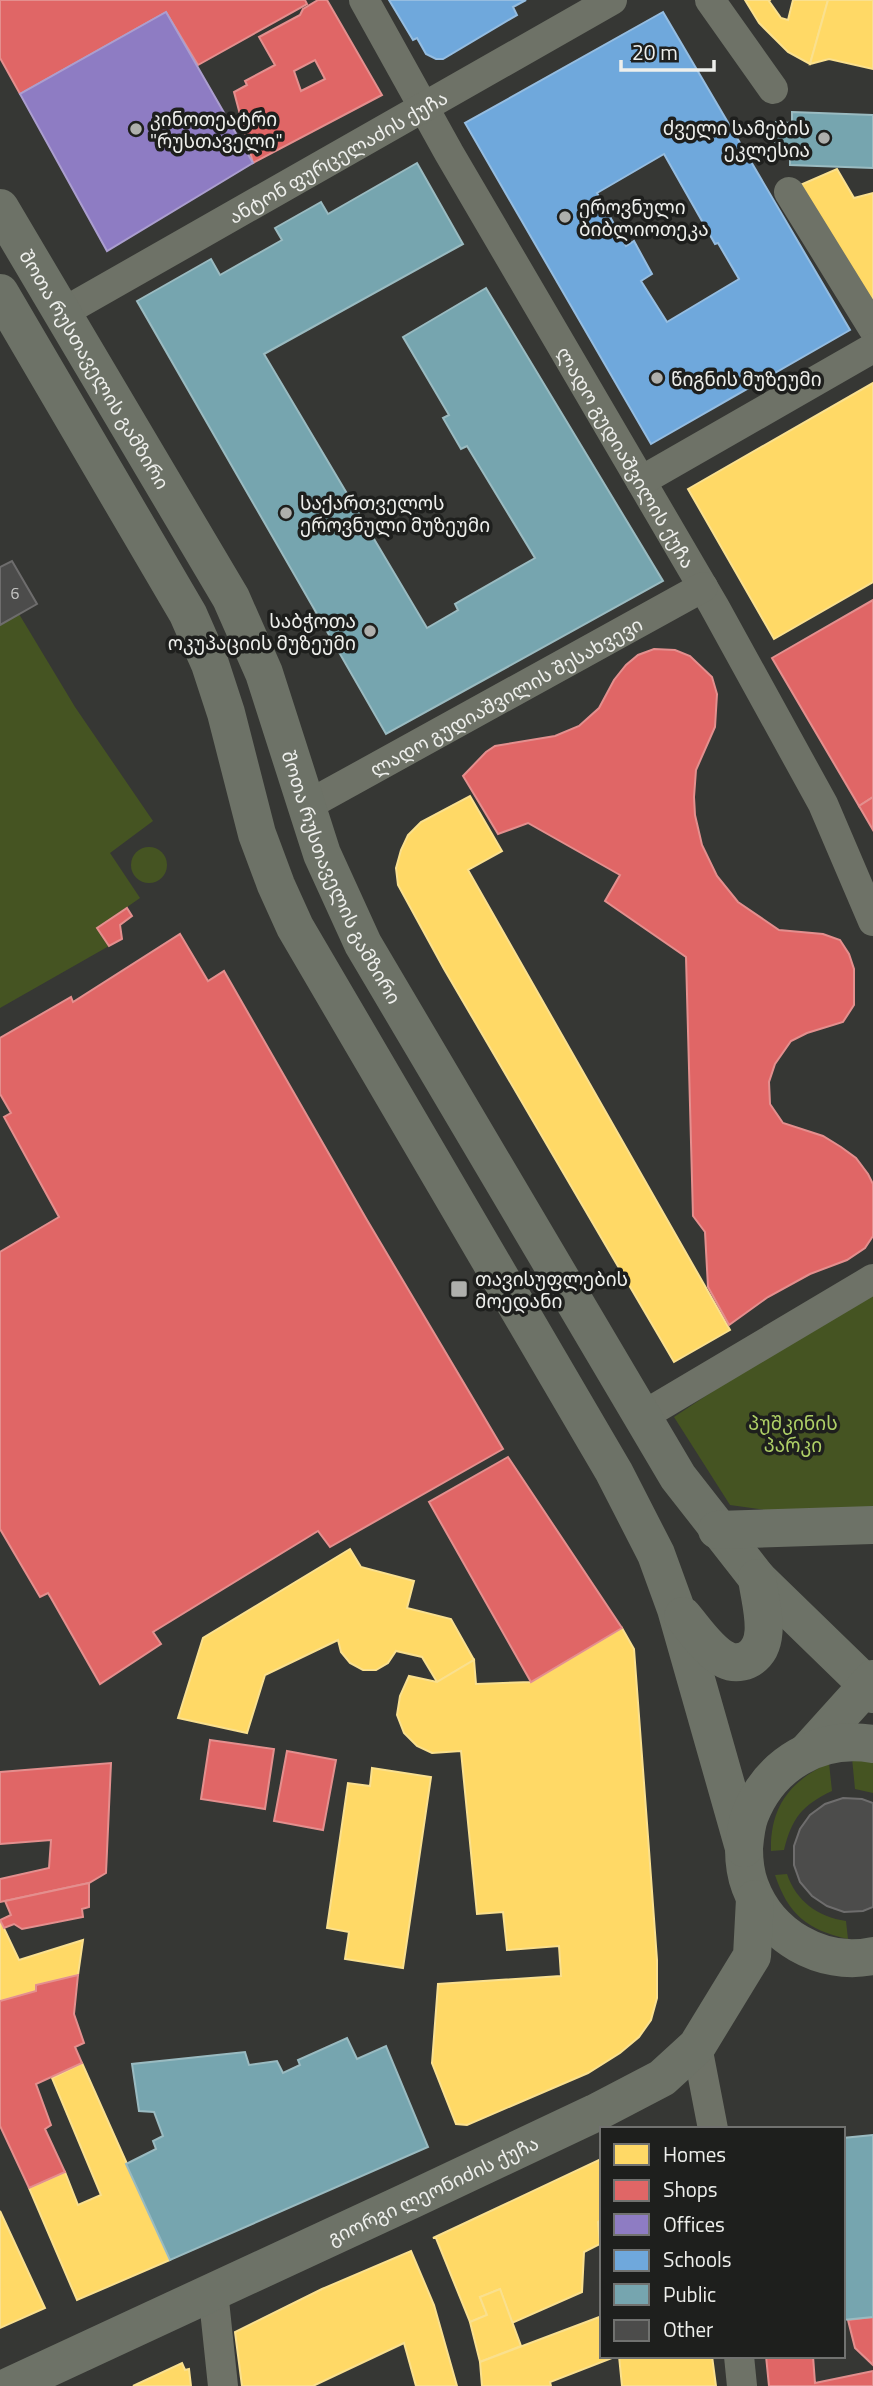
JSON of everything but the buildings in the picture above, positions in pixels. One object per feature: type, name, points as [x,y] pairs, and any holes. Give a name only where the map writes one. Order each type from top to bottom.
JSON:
[{"type":"main road","name":"შოთა რუსთაველის გამზირი","points":[[0,208],[231,598],[264,673],[322,855],[363,944],[641,1416],[678,1477],[717,1530]]},
{"type":"main road","points":[[0,293],[188,614],[211,664],[257,834],[295,927],[614,1472],[656,1554],[676,1609],[744,1847],[748,1882],[755,1899],[769,1921],[789,1938],[812,1951],[837,1958],[873,1956]]},
{"type":"main road","points":[[717,1530],[873,1525]]},
{"type":"main road","points":[[717,1530],[757,1578],[871,1685],[808,1751]]},
{"type":"main road","points":[[676,1609],[717,1654],[727,1661],[741,1663],[754,1657],[760,1650],[763,1637],[757,1578]]},
{"type":"main road","points":[[744,1847],[748,1817],[762,1790],[782,1767],[808,1751],[832,1743],[858,1741],[873,1744]]},
{"type":"main road","name":"გიორგი ლეონიძის ქუჩა","points":[[10,2386],[617,2102],[662,2078],[697,2046],[752,1956],[755,1899]]},
{"type":"street","name":"ლადო გუდიაშვილის ქუჩა","points":[[363,0],[704,587],[823,804],[873,921]]},
{"type":"street","name":"ანტონ ფურცელაძის ქუჩა","points":[[62,313],[612,0]]},
{"type":"street","points":[[710,0],[773,89]]},
{"type":"street","points":[[789,192],[873,328]]},
{"type":"street","points":[[641,481],[873,348]]},
{"type":"street","name":"ლადო გუდიაშვილის შესახვევი","points":[[306,806],[704,587]]},
{"type":"street","points":[[641,1416],[873,1279]]},
{"type":"street","points":[[697,2046],[713,2127]]},
{"type":"street","points":[[214,2291],[223,2386]]},
{"type":"street","points":[[739,2358],[742,2386]]},
{"type":"green space","points":[[19,614],[75,707],[153,821],[110,853],[140,898],[97,928],[109,946],[0,1008],[0,625]]},
{"type":"green space","points":[[149,847],[162,852],[167,865],[162,878],[149,883],[136,878],[131,865],[136,852]]},
{"type":"green space","name":"პუშკინის პარკი","points":[[873,1285],[873,1510],[779,1512],[730,1505],[674,1417]]},
{"type":"green space","points":[[852,1758],[873,1762],[873,1793],[855,1789]]},
{"type":"green space","points":[[829,1763],[832,1791],[806,1807],[800,1814],[791,1829],[784,1850],[771,1851],[774,1821],[785,1797],[803,1778]]},
{"type":"green space","points":[[787,1874],[796,1892],[809,1906],[826,1916],[846,1921],[848,1939],[821,1931],[793,1910],[775,1875]]},
{"type":"place","name":"კინოთეატრი \"რუსთაველი\"","points":[[136,129]]},
{"type":"place","name":"ძველი სამების ეკლესია","points":[[824,138]]},
{"type":"place","name":"ეროვნული ბიბლიოთეკა","points":[[565,217]]},
{"type":"place","name":"წიგნის მუზეუმი","points":[[657,378]]},
{"type":"place","name":"საქართველოს ეროვნული მუზეუმი","points":[[286,513]]},
{"type":"place","name":"საბჭოთა ოკუპაციის მუზეუმი","points":[[370,631]]},
{"type":"place","name":"თავისუფლების მოედანი","points":[[459,1289]]}]
